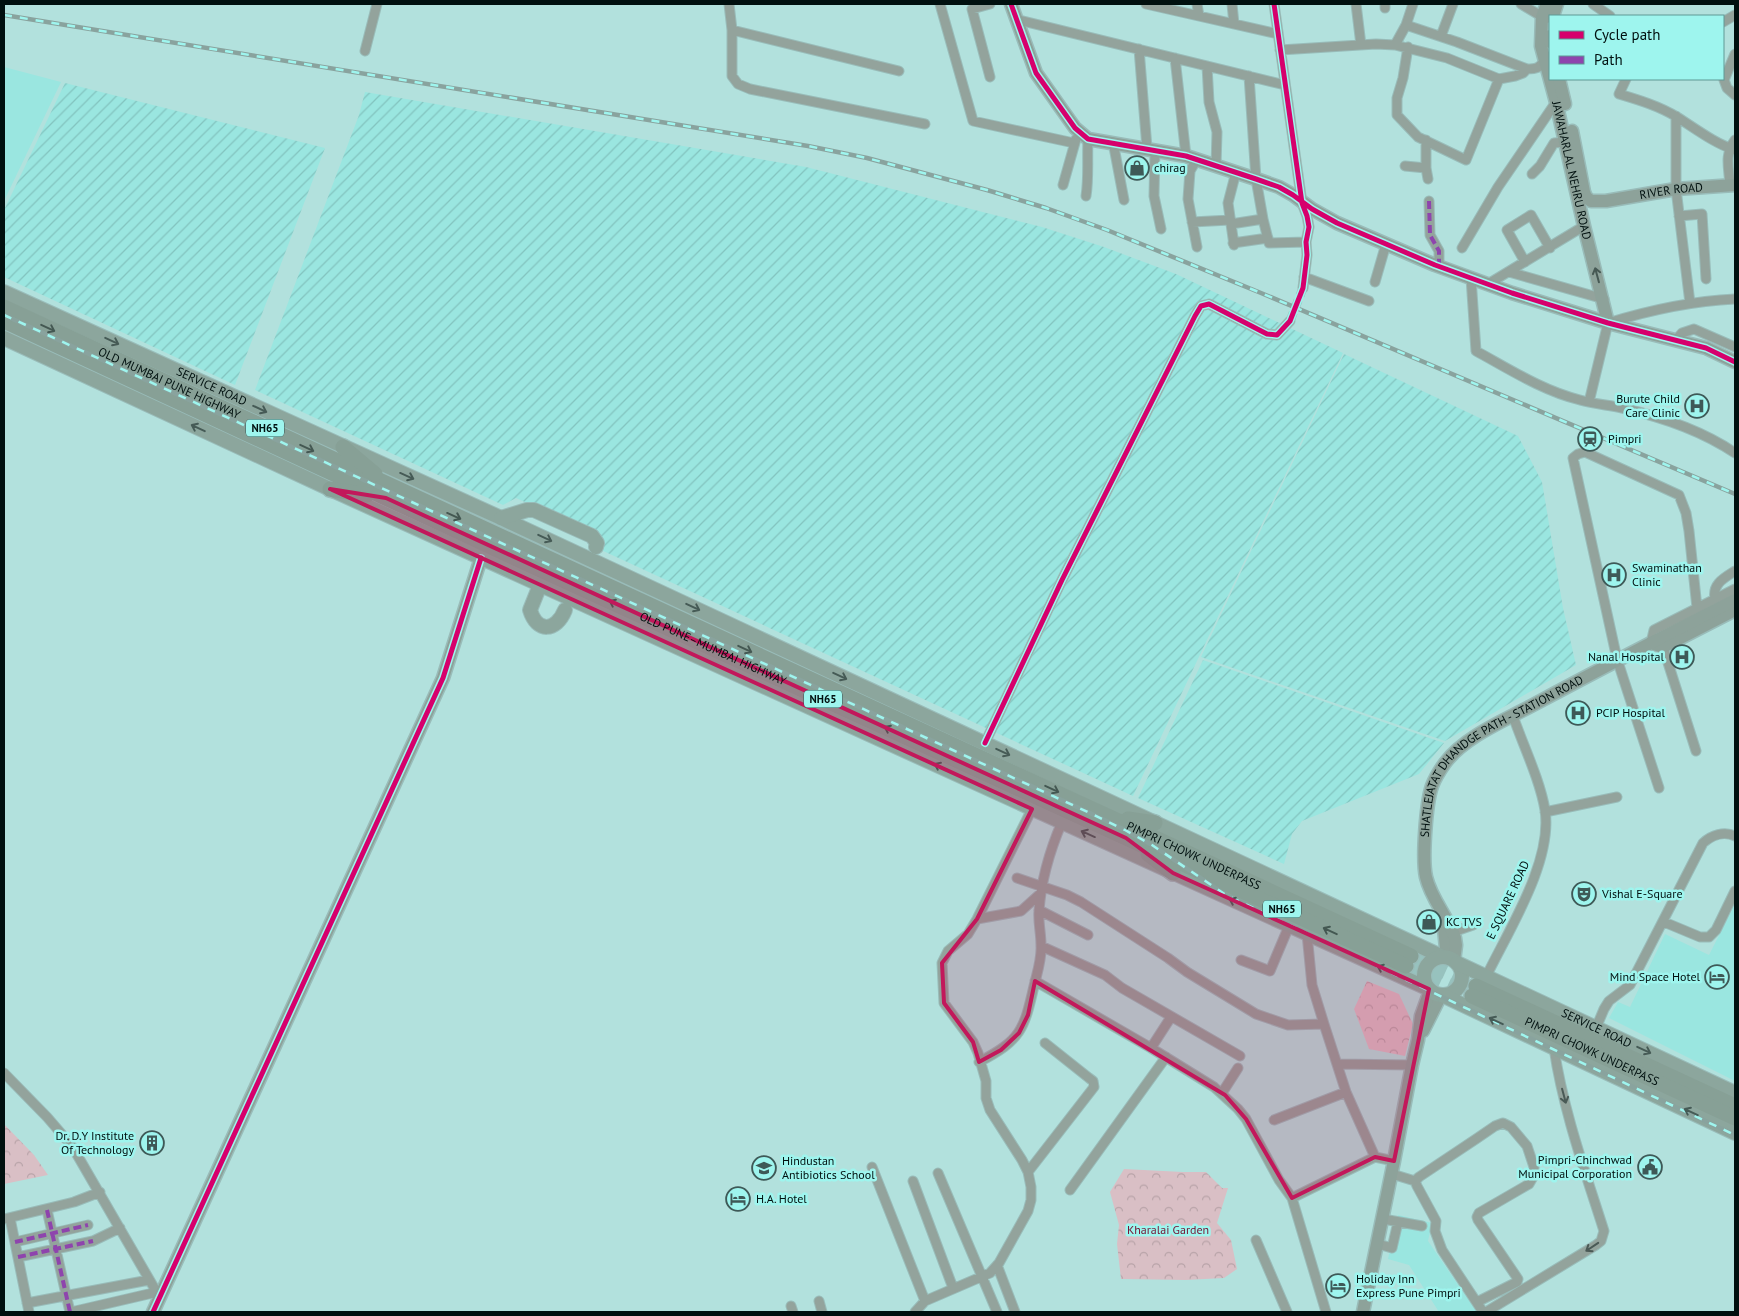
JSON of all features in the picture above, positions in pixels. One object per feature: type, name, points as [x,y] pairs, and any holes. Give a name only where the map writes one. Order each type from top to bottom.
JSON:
[{"type":"highway","name":"OLD MUMBAI PUNE HIGHWAY","points":[[4,307],[388,492]]},
{"type":"highway","name":"OLD MUMBAI PUNE HIGHWAY","points":[[4,321],[388,492],[522,554]]},
{"type":"highway","points":[[343,447],[388,492]]},
{"type":"highway","points":[[330,489],[388,492]]},
{"type":"highway","name":"OLD PUNE–MUMBAI HIGHWAY","points":[[522,554],[1112,817]]},
{"type":"highway","name":"OLD PUNE–MUMBAI HIGHWAY","points":[[522,554],[1126,838]]},
{"type":"highway","points":[[1112,817],[1155,823]]},
{"type":"highway","name":"PIMPRI CHOWK UNDERPASS","points":[[1112,817],[1409,961],[1126,838]]},
{"type":"highway","points":[[1126,838],[1173,873]]},
{"type":"highway","name":"PIMPRI CHOWK UNDERPASS","points":[[1478,986],[1714,1102]]},
{"type":"highway","points":[[1714,1102],[1735,1106]]},
{"type":"highway","points":[[1714,1102],[1735,1118]]},
{"type":"main road","name":"SERVICE ROAD","points":[[4,292],[501,518],[1450,960],[1478,986],[1596,1028],[1735,1092]]},
{"type":"main road","points":[[4,338],[330,489],[1436,993],[1735,1133]]},
{"type":"main road","points":[[501,518],[527,510],[534,510],[592,536],[597,543],[596,547]]},
{"type":"main road","points":[[540,585],[530,610],[535,622],[539,625],[552,627],[558,623],[565,610]]},
{"type":"main road","points":[[1432,960],[1450,960],[1462,973],[1460,984],[1453,992],[1436,993],[1424,980],[1425,968],[1432,960]]},
{"type":"street","points":[[365,51],[377,4]]},
{"type":"street","points":[[729,4],[732,30],[732,76],[743,87],[925,124]]},
{"type":"street","points":[[940,4],[974,122],[1113,142],[1192,158],[1279,187],[1337,223],[1439,266],[1512,293],[1608,323],[1695,344],[1735,362]]},
{"type":"street","points":[[990,4],[972,8],[990,76]]},
{"type":"street","points":[[1011,4],[1036,73],[1080,138],[1087,161],[1088,180],[1086,196]]},
{"type":"street","points":[[1146,4],[1164,6],[1198,16],[1278,34]]},
{"type":"street","points":[[1197,4],[1198,16]]},
{"type":"street","points":[[1232,4],[1234,24]]},
{"type":"street","points":[[1274,4],[1302,203],[1309,227],[1306,242],[1307,255],[1303,288]]},
{"type":"street","points":[[1356,4],[1361,45]]},
{"type":"street","points":[[1395,45],[1406,25],[1413,4]]},
{"type":"street","points":[[1441,36],[1453,4]]},
{"type":"street","points":[[1521,4],[1548,18]]},
{"type":"street","points":[[1547,4],[1548,18]]},
{"type":"street","points":[[1550,15],[1557,4]]},
{"type":"street","points":[[1593,4],[1609,15]]},
{"type":"street","name":"JAWAHARLAL NEHRU ROAD","points":[[1548,18],[1541,46],[1549,75]]},
{"type":"street","points":[[1016,19],[1285,85]]},
{"type":"street","points":[[1406,25],[1441,36],[1527,69],[1536,69],[1545,60]]},
{"type":"street","points":[[732,30],[899,71]]},
{"type":"street","points":[[1280,50],[1395,45],[1447,58],[1499,79],[1515,76],[1527,69]]},
{"type":"street","points":[[1408,47],[1403,78],[1397,98],[1397,114],[1418,137],[1466,160],[1499,79]]},
{"type":"street","points":[[1138,49],[1151,149],[1154,196],[1162,230]]},
{"type":"street","points":[[1735,54],[1724,80],[1727,88],[1735,96]]},
{"type":"street","points":[[1175,58],[1192,158],[1188,178],[1188,199],[1197,247]]},
{"type":"street","points":[[1207,66],[1209,102],[1217,132],[1216,166]]},
{"type":"street","points":[[1249,76],[1256,179],[1263,219],[1270,244],[1306,242]]},
{"type":"street","name":"JAWAHARLAL NEHRU ROAD","points":[[1550,80],[1584,226],[1604,299],[1608,323]]},
{"type":"street","name":"RIVER ROAD","points":[[1559,80],[1579,162],[1584,192],[1591,201],[1606,201],[1676,189],[1733,185]]},
{"type":"street","points":[[1626,80],[1619,94],[1647,103],[1676,116],[1701,133],[1732,149]]},
{"type":"street","points":[[1462,248],[1498,186],[1556,102]]},
{"type":"street","points":[[1676,116],[1676,189],[1690,303]]},
{"type":"street","points":[[1063,186],[1080,138]]},
{"type":"street","points":[[1426,140],[1428,179]]},
{"type":"street","points":[[1733,185],[1728,162],[1735,140]]},
{"type":"street","points":[[1113,142],[1124,200]]},
{"type":"street","points":[[1532,174],[1540,166],[1554,143],[1566,142]]},
{"type":"street","points":[[1405,166],[1426,168]]},
{"type":"street","points":[[1236,172],[1228,203],[1234,244],[1268,238]]},
{"type":"street","points":[[1429,202],[1430,236],[1440,251],[1439,266]]},
{"type":"street","points":[[1679,216],[1702,214],[1706,279]]},
{"type":"street","points":[[1525,262],[1508,230],[1531,215],[1550,248]]},
{"type":"street","points":[[1192,222],[1231,222],[1263,219]]},
{"type":"street","points":[[1488,284],[1584,226]]},
{"type":"street","points":[[1375,282],[1386,244]]},
{"type":"street","points":[[1509,272],[1604,299]]},
{"type":"street","points":[[1304,277],[1369,301]]},
{"type":"street","points":[[1471,278],[1476,352],[1554,392],[1670,421],[1709,437],[1735,453]]},
{"type":"street","points":[[1608,323],[1690,303],[1735,300]]},
{"type":"street","points":[[984,743],[1062,580],[1201,306],[1209,304],[1267,334],[1277,335],[1290,322]]},
{"type":"street","points":[[1589,402],[1608,323]]},
{"type":"street","points":[[1676,340],[1682,333],[1694,328],[1735,346]]},
{"type":"street","points":[[1659,788],[1617,660],[1573,458],[1578,454],[1585,452],[1679,495],[1686,513],[1689,531],[1697,608]]},
{"type":"street","points":[[153,1312],[158,1295],[444,678],[481,558]]},
{"type":"street","points":[[1715,599],[1715,587],[1722,579],[1735,570]]},
{"type":"street","points":[[1696,751],[1657,645],[1654,630],[1735,589]]},
{"type":"street","name":"SHATLEJATAT DHANDGE PATH - STATION ROAD","points":[[1450,960],[1456,945],[1453,932],[1443,916],[1426,878],[1425,867],[1427,809],[1432,786],[1446,762],[1455,752],[1485,731],[1617,660],[1657,645],[1680,628],[1735,600]]},
{"type":"street","points":[[1657,645],[1735,610]]},
{"type":"street","name":"E SQUARE ROAD","points":[[1478,986],[1535,877],[1544,845],[1546,824],[1542,798],[1513,716]]},
{"type":"street","points":[[1545,812],[1617,797]]},
{"type":"street","points":[[915,1312],[925,1300],[990,1273],[997,1265],[1028,1210],[1031,1200],[1028,1172],[990,1110],[986,1098],[986,1081],[978,1053],[973,1042],[944,1003],[942,963],[948,951],[968,934],[977,919],[1032,809]]},
{"type":"street","points":[[980,1062],[1001,1050],[1018,1033],[1028,1015],[1041,946],[1039,910],[1042,890],[1054,842],[1062,822]]},
{"type":"street","points":[[1596,1028],[1609,1001],[1630,986],[1703,843],[1709,838],[1722,834],[1735,836]]},
{"type":"street","points":[[1017,878],[1042,890],[1067,895],[1081,902],[1201,981],[1256,1014],[1288,1025],[1324,1024]]},
{"type":"street","points":[[977,919],[1020,911],[1042,890]]},
{"type":"street","points":[[1664,922],[1700,937],[1709,937],[1716,930],[1735,891]]},
{"type":"street","points":[[1039,910],[1088,935]]},
{"type":"street","name":"SHATLEJATAT DHANDGE PATH - STATION ROAD","points":[[1443,916],[1450,960]]},
{"type":"street","points":[[1453,932],[1473,925]]},
{"type":"street","points":[[1240,960],[1270,971],[1289,926]]},
{"type":"street","points":[[1307,934],[1312,985],[1346,1092],[1375,1157]]},
{"type":"street","points":[[1041,946],[1104,975],[1122,988],[1240,1056]]},
{"type":"street","points":[[1035,981],[1151,1048],[1222,1093],[1246,1119],[1276,1176],[1292,1198],[1326,1312]]},
{"type":"street","points":[[1363,1312],[1392,1174],[1421,1016],[1436,993]]},
{"type":"street","points":[[1151,1048],[1171,1017]]},
{"type":"street","points":[[1028,1172],[1094,1087],[1093,1082],[1089,1078],[1045,1043]]},
{"type":"street","points":[[1477,1302],[1517,1282],[1518,1279],[1477,1217],[1479,1213],[1528,1184],[1534,1177],[1534,1168],[1528,1146],[1511,1127],[1503,1123],[1495,1126],[1418,1176],[1415,1181],[1436,1221],[1435,1231],[1442,1250],[1477,1302],[1485,1312],[1596,1245],[1604,1236],[1576,1142],[1557,1070],[1554,1048]]},
{"type":"street","points":[[1070,1190],[1166,1058]]},
{"type":"street","points":[[1337,1064],[1412,1065]]},
{"type":"street","points":[[1222,1093],[1238,1068]]},
{"type":"street","points":[[4,1073],[64,1135],[80,1158],[158,1295]]},
{"type":"street","points":[[1274,1120],[1346,1092]]},
{"type":"street","points":[[1292,1198],[1375,1157],[1394,1160]]},
{"type":"street","points":[[872,1167],[925,1300]]},
{"type":"street","points":[[938,1172],[997,1312]]},
{"type":"street","points":[[1392,1174],[1415,1181]]},
{"type":"street","points":[[913,1181],[953,1288]]},
{"type":"street","points":[[100,1192],[46,1210],[7,1218],[15,1242],[28,1308],[66,1296],[149,1280]]},
{"type":"street","points":[[46,1210],[57,1249],[70,1312],[158,1295]]},
{"type":"street","points":[[1383,1219],[1422,1226]]},
{"type":"street","points":[[1378,1244],[1392,1248],[1398,1222]]},
{"type":"street","points":[[15,1242],[88,1225]]},
{"type":"street","points":[[18,1258],[93,1241],[120,1228]]},
{"type":"street","points":[[1256,1240],[1288,1312]]},
{"type":"street","points":[[997,1265],[1015,1312]]},
{"type":"street","points":[[819,1301],[822,1312]]},
{"type":"highlighted area","points":[[330,489],[386,498],[1126,838],[1173,873],[1429,989],[1394,1161],[1375,1157],[1292,1198],[1246,1119],[1225,1095],[1035,981],[1028,1015],[1019,1033],[1001,1050],[979,1062],[973,1042],[944,1003],[942,963],[977,919],[1032,809]]},
{"type":"shaded area","points":[[4,67],[61,82],[4,201]]},
{"type":"shaded area","points":[[65,83],[325,148],[235,385],[4,277],[4,210]]},
{"type":"shaded area","points":[[365,92],[806,167],[1042,227],[1104,247],[1176,274],[1343,353],[1133,796],[599,549],[596,534],[516,498],[503,505],[255,390],[359,115]]},
{"type":"shaded area","points":[[1344,354],[1518,436],[1542,482],[1563,608],[1576,665],[1445,741],[1201,657]]},
{"type":"shaded area","points":[[1203,660],[1444,743],[1419,774],[1302,821],[1292,834],[1284,864],[1138,798]]},
{"type":"shaded area","points":[[1735,904],[1735,1081],[1609,1018],[1618,1002],[1630,1007],[1665,934],[1709,955]]},
{"type":"shaded area","points":[[1398,1215],[1432,1223],[1428,1241],[1477,1312],[1439,1312],[1409,1265],[1388,1259]]},
{"type":"green space","points":[[1367,981],[1399,994],[1413,1024],[1405,1056],[1369,1049],[1354,1009]]},
{"type":"green space","points":[[4,1124],[34,1155],[48,1175],[4,1184]]},
{"type":"green space","name":"Kharalai Garden","points":[[1124,1169],[1206,1172],[1222,1188],[1228,1188],[1217,1223],[1231,1240],[1237,1269],[1224,1278],[1186,1280],[1121,1279],[1117,1244],[1119,1225],[1110,1192]]},
{"type":"tunnel","points":[[1290,321],[1303,288]]},
{"type":"tunnel","points":[[1411,956],[1476,986]]},
{"type":"tunnel","points":[[1406,966],[1472,996]]},
{"type":"railway","points":[[4,15],[808,146],[867,158],[987,190],[1046,208],[1107,230],[1261,293],[1735,494]]},
{"type":"railway","points":[[4,315],[1090,813],[1152,845],[1226,895],[1735,1135]]},
{"type":"marked path","points":[[1429,201],[1430,235],[1439,251],[1439,266]]},
{"type":"marked path","points":[[47,1210],[70,1312]]},
{"type":"marked path","points":[[15,1242],[88,1225]]},
{"type":"marked path","points":[[18,1257],[93,1241]]},
{"type":"cycle path","points":[[1011,4],[1036,73],[1075,128],[1088,139],[1186,156],[1256,179],[1279,187],[1337,223],[1435,265],[1512,293],[1608,323],[1706,348],[1735,362]]},
{"type":"cycle path","points":[[985,743],[1062,580],[1201,306],[1209,304],[1267,334],[1277,335],[1290,321],[1303,288],[1307,255],[1306,242],[1309,227],[1302,203],[1274,4]]},
{"type":"cycle path","points":[[153,1312],[443,678],[481,558]]},
{"type":"place","name":"chirag","points":[[1137,168]]},
{"type":"place","name":"Burute Child Care Clinic","points":[[1697,406]]},
{"type":"place","name":"Pimpri","points":[[1590,439]]},
{"type":"place","name":"Swaminathan Clinic","points":[[1614,575]]},
{"type":"place","name":"Nanal Hospital","points":[[1682,657]]},
{"type":"place","name":"PCIP Hospital","points":[[1578,713]]},
{"type":"place","name":"Vishal E-Square","points":[[1584,894]]},
{"type":"place","name":"KC TVS","points":[[1429,922]]},
{"type":"place","name":"Mind Space Hotel","points":[[1717,977]]},
{"type":"place","name":"Dr. D.Y Institute Of Technology","points":[[152,1143]]},
{"type":"place","name":"Pimpri-Chinchwad Municipal Corporation","points":[[1650,1167]]},
{"type":"place","name":"Hindustan Antibiotics School","points":[[764,1168]]},
{"type":"place","name":"H.A. Hotel","points":[[738,1199]]},
{"type":"place","name":"Holiday Inn Express Pune Pimpri","points":[[1338,1286]]}]
